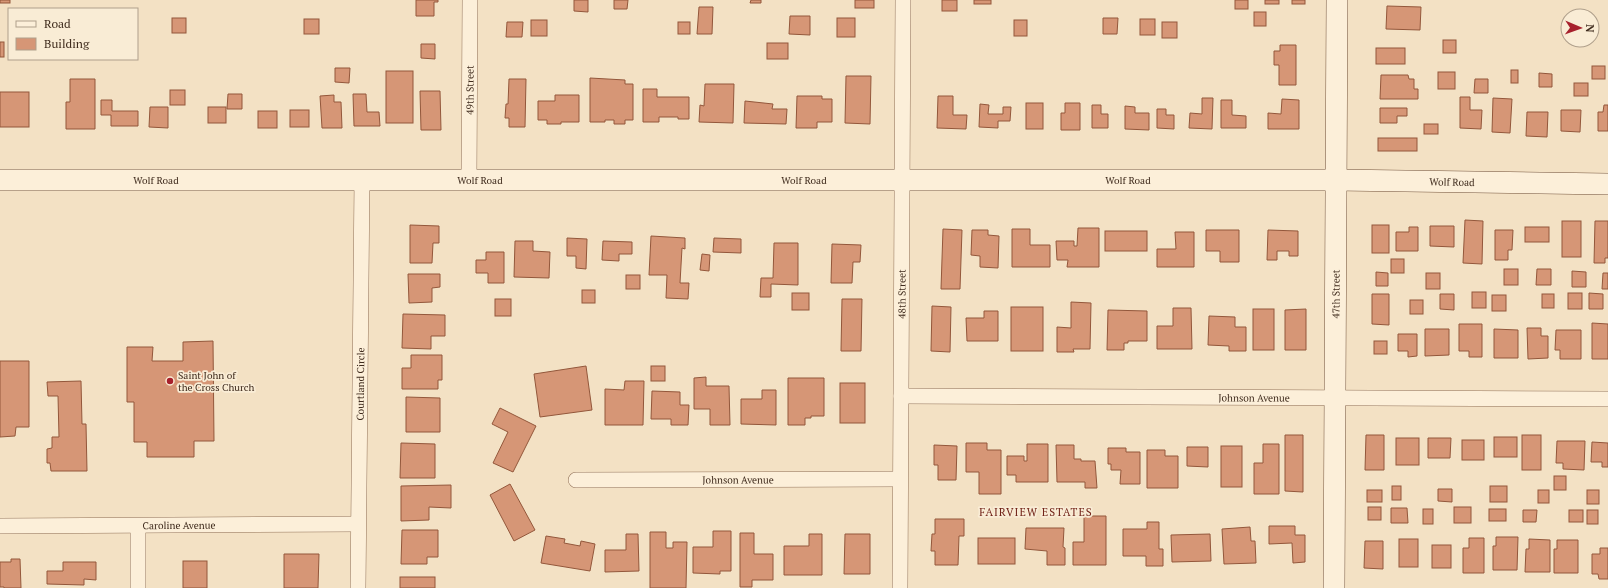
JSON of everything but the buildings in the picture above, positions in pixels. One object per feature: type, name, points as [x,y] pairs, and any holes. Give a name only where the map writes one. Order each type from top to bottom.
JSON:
[{"type":"main road","name":"47th Street","points":[[1334,588],[1337,0]]},
{"type":"main road","name":"Wolf Road","points":[[0,180],[1337,180],[1608,184]]},
{"type":"street","name":"49th Street","points":[[469,180],[470,0]]},
{"type":"street","name":"48th Street","points":[[900,588],[903,0]]},
{"type":"street","name":"Courtland Circle","points":[[358,588],[362,180]]},
{"type":"street","name":"Johnson Avenue","points":[[901,396],[1608,399]]},
{"type":"street","name":"Johnson Avenue","points":[[576,480],[900,479]]},
{"type":"street","name":"Caroline Avenue","points":[[0,526],[358,524]]},
{"type":"street","points":[[138,526],[138,588]]},
{"type":"place","name":"Saint John of the Cross Church","points":[[170,381]]},
{"type":"district","name":"FAIRVIEW ESTATES","points":[[1036,512]]}]
